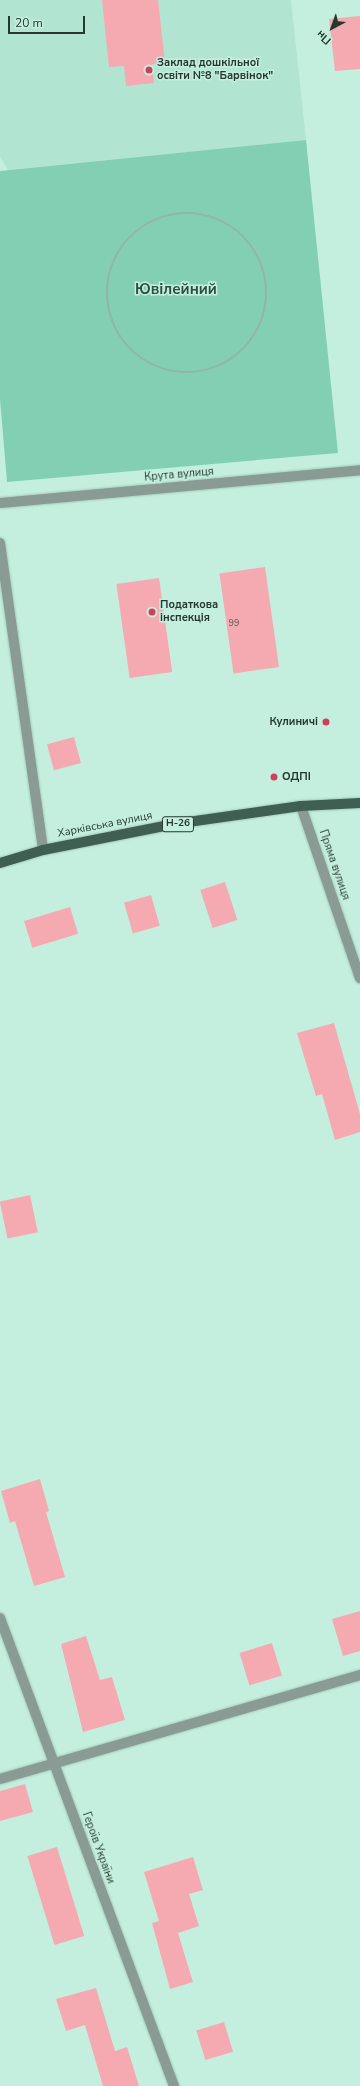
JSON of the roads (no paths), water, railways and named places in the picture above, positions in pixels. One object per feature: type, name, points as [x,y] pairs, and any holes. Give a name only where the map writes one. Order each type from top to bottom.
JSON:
[{"type":"main road","name":"Харківська вулиця","points":[[0,862],[43,850],[174,824],[302,806],[360,803]]},
{"type":"street","name":"Крута вулиця","points":[[0,503],[360,470]]},
{"type":"street","points":[[0,543],[43,850]]},
{"type":"street","name":"Пряма вулиця","points":[[302,806],[360,978]]},
{"type":"street","name":"Героїв України","points":[[0,1618],[174,2086]]},
{"type":"street","points":[[0,1779],[360,1675]]},
{"type":"place","name":"Заклад дошкільної освіти №8 \"Барвінок\"","points":[[149,70]]},
{"type":"place","name":"Податкова інспекція","points":[[152,612]]},
{"type":"place","name":"Кулиничі","points":[[326,722]]},
{"type":"place","name":"ОДПІ","points":[[274,777]]},
{"type":"district","name":"Ювілейний","points":[[176,290]]}]
